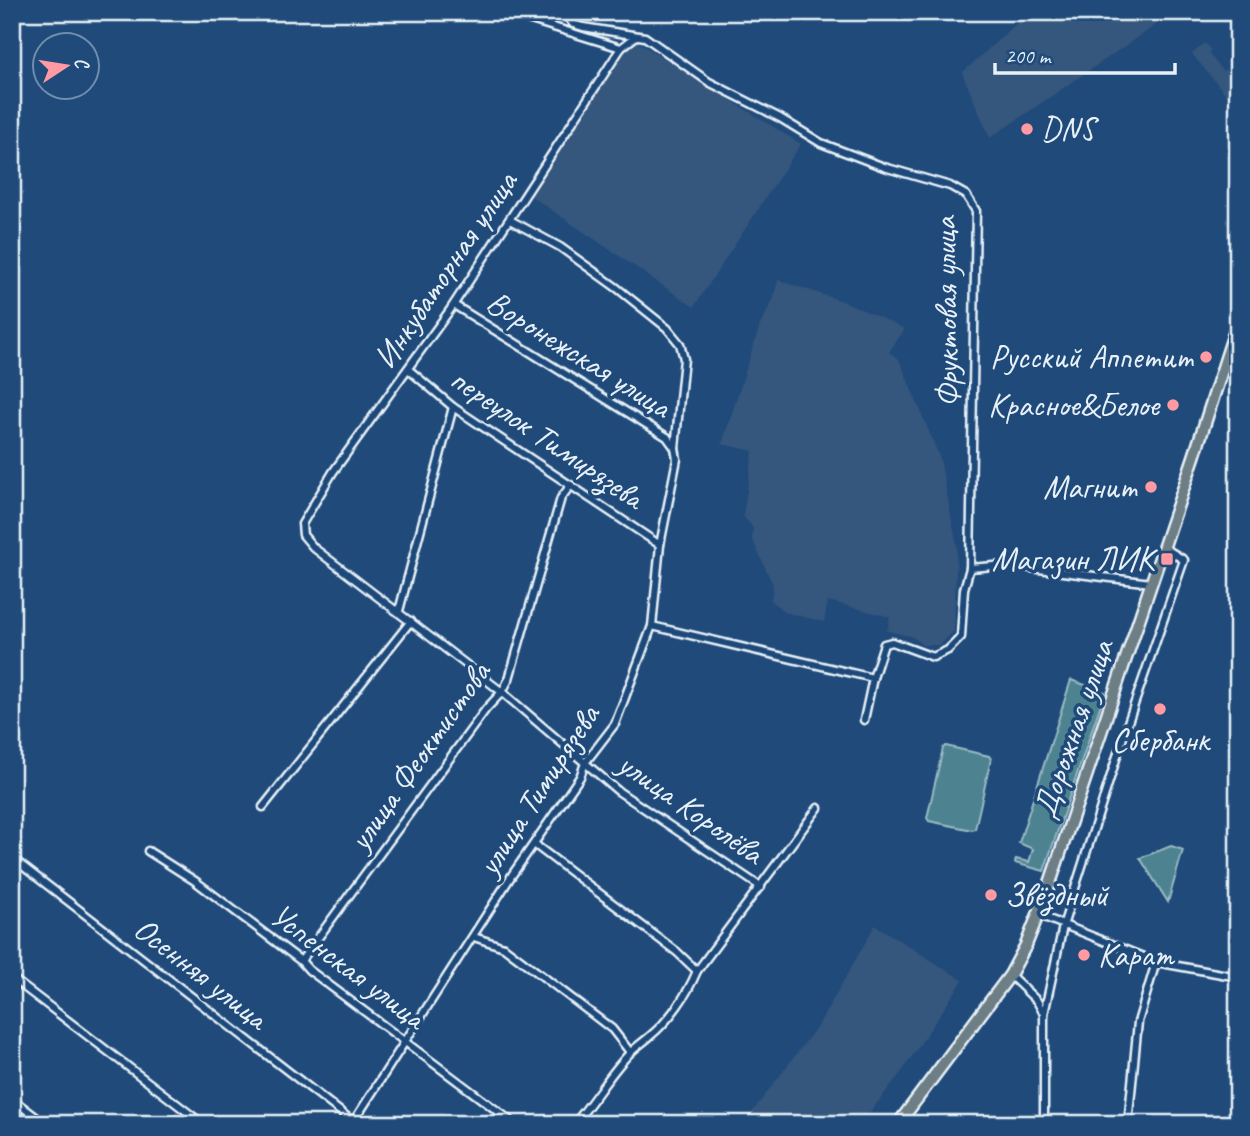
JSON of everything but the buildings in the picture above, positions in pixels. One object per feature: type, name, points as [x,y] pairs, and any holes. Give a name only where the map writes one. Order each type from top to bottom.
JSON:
[{"type":"main road","name":"Дорожная улица","points":[[898,1124],[1010,975],[1027,945],[1238,321]]},
{"type":"street","points":[[505,12],[621,48]]},
{"type":"street","name":"Фруктовая улица","points":[[564,13],[573,24],[583,27],[645,37],[709,82],[780,118],[821,143],[884,167],[950,186],[967,195],[976,211],[977,238],[970,568]]},
{"type":"street","name":"Инкубаторная улица","points":[[303,535],[302,524],[332,472],[454,305],[621,48],[635,37]]},
{"type":"street","name":"улица Тимирязева","points":[[354,1123],[580,777],[585,763],[615,724],[652,626],[660,545],[677,459],[675,449],[684,359],[680,344],[667,327],[617,288],[560,247],[510,220]]},
{"type":"street","name":"Воронежская улица","points":[[454,305],[667,437],[675,449]]},
{"type":"street","name":"переулок Тимирязева","points":[[408,369],[453,407],[660,545]]},
{"type":"street","points":[[398,611],[453,407]]},
{"type":"street","name":"улица Феоктистова","points":[[301,961],[486,709],[502,692],[509,679],[561,498],[571,485]]},
{"type":"street","name":"улица Королёва","points":[[303,535],[314,548],[502,692],[618,791],[761,887]]},
{"type":"street","points":[[1044,1124],[1044,1014],[1063,926],[1125,731],[1184,560],[1163,547]]},
{"type":"street","points":[[864,720],[884,644],[892,642],[933,657],[948,650],[961,637],[964,589],[970,568],[1006,565],[1151,583]]},
{"type":"street","points":[[263,807],[411,621]]},
{"type":"street","points":[[652,626],[873,678]]},
{"type":"street","points":[[574,1124],[630,1052],[651,1036],[688,993],[697,971],[818,808]]},
{"type":"street","points":[[534,844],[697,971]]},
{"type":"street","name":"Успенская улица","points":[[148,851],[195,881],[515,1124]]},
{"type":"street","name":"Осенняя улица","points":[[16,861],[354,1123]]},
{"type":"street","points":[[1039,915],[1156,962],[1238,977]]},
{"type":"street","points":[[474,937],[504,947],[612,1028],[630,1052]]},
{"type":"street","points":[[1128,1124],[1138,1022],[1156,962]]},
{"type":"street","points":[[1010,975],[1037,1001],[1044,1014]]},
{"type":"street","points":[[12,978],[203,1124]]},
{"type":"street","points":[[12,1099],[45,1124]]},
{"type":"shaded area","points":[[1029,12],[1175,12],[990,138],[962,73]]},
{"type":"shaded area","points":[[633,39],[801,144],[694,307],[528,194]]},
{"type":"shaded area","points":[[1205,43],[1211,50],[1208,53],[1223,71],[1236,61],[1238,63],[1238,77],[1232,82],[1238,89],[1238,109],[1192,54]]},
{"type":"shaded area","points":[[778,280],[848,303],[905,329],[889,352],[899,359],[940,458],[957,546],[954,631],[940,645],[922,645],[913,637],[887,631],[890,617],[828,601],[824,622],[784,612],[771,600],[773,585],[752,539],[753,528],[743,516],[753,451],[722,444],[760,325],[773,300]]},
{"type":"shaded area","points":[[875,925],[963,980],[903,1070],[861,1124],[743,1124],[819,1024]]},
{"type":"green space","points":[[1071,680],[1105,692],[1044,871],[1015,863],[1016,859],[1029,862],[1033,849],[1019,843]]},
{"type":"green space","points":[[946,746],[989,756],[991,759],[975,829],[972,830],[929,821],[927,818],[943,748]]},
{"type":"green space","points":[[1171,846],[1183,850],[1168,902],[1140,858]]},
{"type":"place","name":"DNS","points":[[1027,129]]},
{"type":"place","name":"Русский Аппетит","points":[[1206,357]]},
{"type":"place","name":"Красное&Белое","points":[[1173,405]]},
{"type":"place","name":"Магнит","points":[[1151,487]]},
{"type":"place","name":"Магазин ЛИК","points":[[1167,559]]},
{"type":"place","name":"Сбербанк","points":[[1160,709]]},
{"type":"place","name":"Звёздный","points":[[991,895]]},
{"type":"place","name":"Карат","points":[[1084,955]]}]
